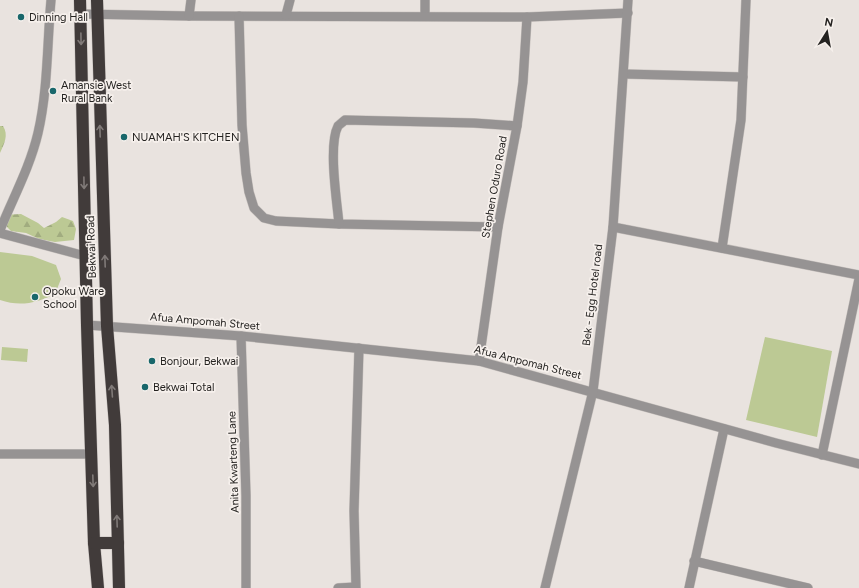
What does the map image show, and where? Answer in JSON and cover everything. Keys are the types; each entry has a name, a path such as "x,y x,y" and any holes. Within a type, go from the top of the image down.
{"highway":[{"name":"Bekwai Road","path":"80,0 87,325 94,543 98,588"},
{"name":"Bekwai Road","path":"97,0 107,326 115,425 119,588"},
{"path":"94,543 118,543"}],"street":[{"path":"0,230 29,161 38,135 43,108 51,0"},
{"path":"189,16 191,0"},
{"path":"286,15 290,0"},
{"path":"425,0 425,15"},
{"name":"Bek - Egg Hotel road","path":"545,588 593,391 613,227 628,0"},
{"path":"722,248 740,131 746,0"},
{"path":"80,14 189,16 425,15 527,17 628,13"},
{"path":"239,16 242,125 249,192 254,208 264,218 276,221 339,224 498,227"},
{"name":"Stephen Oduro Road","path":"479,361 498,227 517,126 523,82 527,17"},
{"path":"624,74 743,77"},
{"path":"339,224 334,173 335,141 339,126 345,120 474,123 517,126"},
{"path":"613,227 859,275"},
{"path":"0,233 86,256"},
{"path":"822,455 859,279"},
{"name":"Afua Ampomah Street","path":"87,325 241,336 479,361 593,391 724,429 859,464"},
{"name":"Anita Kwarteng Lane","path":"241,336 246,496 246,588"},
{"path":"338,588 356,587 354,511 359,348"},
{"path":"689,588 724,429"},
{"path":"0,454 92,454"},
{"path":"694,561 808,588"}],"green space":[{"path":"0,126 3,126 5,129 6,136 0,153"},
{"path":"21,214 44,228 62,217 73,221 76,229 74,240 55,242 39,239 26,233 11,231 7,227 3,215"},
{"path":"0,252 32,256 56,265 61,279 55,294 42,300 21,304 0,300"},
{"path":"765,337 832,351 817,437 746,420"},
{"path":"2,347 28,349 27,362 1,360"}],"place":[{"name":"Dinning Hall","path":"21,17"},
{"name":"Amansie West Rural Bank","path":"53,91"},
{"name":"NUAMAH'S KITCHEN","path":"124,137"},
{"name":"Opoku Ware School","path":"35,297"},
{"name":"Bonjour, Bekwai","path":"152,361"},
{"name":"Bekwai Total","path":"145,387"}]}
